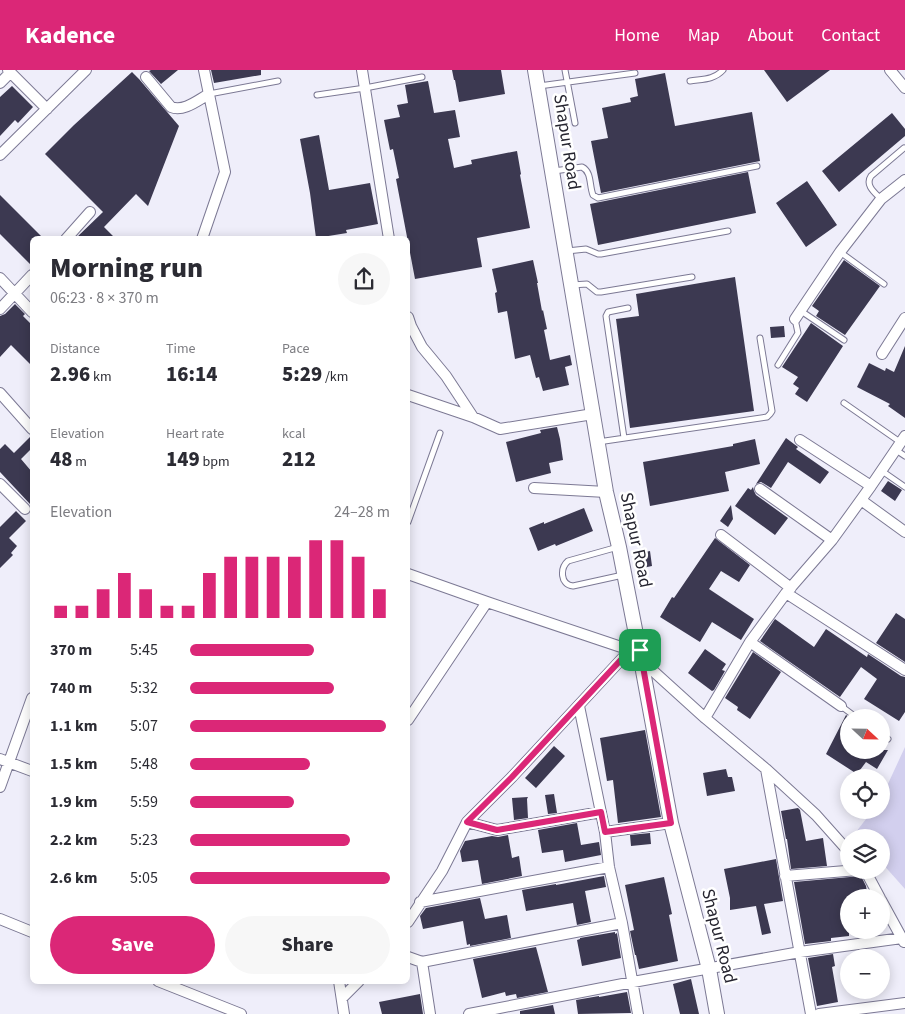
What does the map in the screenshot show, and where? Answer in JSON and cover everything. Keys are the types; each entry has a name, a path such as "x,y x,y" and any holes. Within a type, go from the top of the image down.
{"street":[{"path":"0,155 86,70"},
{"path":"203,236 225,172 204,70"},
{"path":"362,70 388,236"},
{"name":"Shapur Road","path":"536,70 606,492 619,547 637,654 671,823 709,969 717,1014"},
{"path":"890,70 905,88"},
{"path":"0,83 9,71 47,109"},
{"path":"146,77 171,107 181,109 209,94"},
{"path":"798,315 840,252 881,198 905,180"},
{"path":"69,236 90,212"},
{"path":"0,309 30,277"},
{"path":"0,278 30,310"},
{"path":"882,354 905,318"},
{"path":"410,326 422,347 446,376 473,417"},
{"path":"0,393 30,427"},
{"path":"410,396 473,417 500,429 593,414"},
{"path":"800,440 871,486"},
{"path":"704,718 750,642 788,591 832,540 900,443"},
{"path":"0,484 25,509"},
{"path":"534,488 606,492"},
{"path":"760,488 832,540"},
{"path":"861,500 905,532"},
{"path":"721,535 788,591 905,670"},
{"path":"410,575 637,654 704,718 816,815 840,842"},
{"path":"410,717 487,602"},
{"path":"750,642 841,706"},
{"path":"410,919 442,871 467,822 579,706 637,654"},
{"path":"0,786 4,761 30,702"},
{"path":"579,706 605,832 609,867 622,923 638,1014"},
{"path":"4,761 30,770"},
{"path":"766,770 812,1014"},
{"path":"467,822 497,830 601,812"},
{"path":"605,832 671,823"},
{"path":"420,902 609,867"},
{"path":"785,876 840,871"},
{"path":"470,1014 800,952 903,941 890,917"},
{"path":"0,919 30,931"},
{"path":"410,958 422,962 622,923"},
{"path":"422,962 430,1014"},
{"path":"166,984 241,1014"},
{"path":"340,984 344,1014"},
{"path":"342,998 356,984"},
{"path":"818,1014 905,1003"}],"lane":[{"path":"565,70 575,123"},
{"path":"690,81 710,79 723,70"},
{"path":"539,86 636,72"},
{"path":"317,94 365,88 422,77"},
{"path":"209,94 278,81"},
{"path":"881,198 874,192 868,183 869,180 871,176 904,148"},
{"path":"553,171 582,167 586,169 593,195 598,198 757,166"},
{"path":"566,251 586,249 601,254 728,231"},
{"path":"840,252 884,284"},
{"path":"572,286 587,284 597,292 601,292 692,277"},
{"path":"624,438 606,316 608,312 628,308"},
{"path":"778,365 798,333 798,315 844,340"},
{"path":"598,442 767,417 772,412 760,338"},
{"path":"844,403 900,443 905,456"},
{"path":"410,516 440,433"},
{"path":"882,471 905,487"},
{"path":"619,547 568,562 564,565 562,571 565,583 568,586 624,575"},
{"path":"841,706 845,709"}],"shaded area":[{"path":"905,747 905,889 890,872 890,829 858,829 866,819 890,819 890,780"}],"building":[{"path":"178,70 161,84 149,71"},
{"path":"211,70 261,70 261,75 214,83"},
{"path":"452,70 501,70 505,94 459,102"},
{"path":"764,70 830,70 787,102"},
{"path":"132,72 179,126 148,206 136,194 104,227 113,236 78,236 103,212 45,154"},
{"path":"665,73 675,126 752,112 760,161 601,193 591,141 608,138 602,108 631,102 630,98 638,96 635,79"},
{"path":"428,81 434,113 455,110 460,137 448,139 454,168 472,164 471,160 517,151 530,228 477,238 482,267 415,279 410,253 410,236 407,236 396,179 399,178 393,149 390,150 384,120 400,117 397,105 408,103 405,85"},
{"path":"12,86 33,107 18,123 15,120 0,136 0,97"},
{"path":"892,113 905,129 905,136 839,192 822,171"},
{"path":"319,135 329,190 370,183 378,224 346,230 347,233 316,236 300,139"},
{"path":"748,172 756,213 598,245 590,204"},
{"path":"807,181 837,225 806,247 776,203"},
{"path":"0,195 41,236 30,236 30,264 0,234"},
{"path":"533,260 547,329 544,330 550,360 570,355 572,365 565,367 569,385 543,391 539,377 536,378 530,355 515,359 507,311 498,313 495,293 497,292 492,269"},
{"path":"844,260 880,286 845,335 816,316 819,311 812,306"},
{"path":"735,277 754,411 630,428 616,319 639,316 636,294"},
{"path":"15,304 25,314 23,316 30,323 30,364 11,345 0,357 0,316 5,314"},
{"path":"811,323 843,346 807,402 795,394 799,388 793,384 798,377 782,367"},
{"path":"784,326 785,337 771,338 770,327"},
{"path":"905,346 905,418 888,406 890,404 857,387 869,363 885,371 886,368 894,372"},
{"path":"557,427 563,460 549,463 551,473 516,482 506,442 541,433 540,430"},
{"path":"30,437 30,450 21,459 30,470 30,504 0,472 0,449 5,444 14,453"},
{"path":"786,438 798,447 796,449 829,472 820,484 788,462 771,488 761,482 756,484"},
{"path":"755,439 760,464 725,472 729,491 650,506 643,462 733,446 733,444"},
{"path":"888,481 902,490 895,501 881,491"},
{"path":"753,487 756,495 788,518 775,535 735,506 748,488 751,490"},
{"path":"731,505 733,519 728,527 720,521"},
{"path":"584,508 593,531 538,551 529,528"},
{"path":"16,511 26,521 9,538 17,546 11,553 13,555 0,568 0,527"},
{"path":"715,538 750,565 739,582 721,571 709,589 754,619 741,640 712,622 700,642 660,617 672,597 674,598"},
{"path":"650,551 652,566 638,569 636,554"},
{"path":"896,613 905,619 905,662 876,643"},
{"path":"775,619 814,647 826,629 867,657 868,654 905,677 905,712 899,721 890,715 890,709 880,709 864,699 877,679 861,667 840,697 760,641"},
{"path":"705,649 726,664 722,670 725,671 712,691 688,673"},
{"path":"753,652 781,672 750,719 725,698"},
{"path":"840,727 840,759 883,759 877,769 866,762 861,769 849,769 826,754"},
{"path":"645,730 661,817 618,823 613,780 607,781 600,738"},
{"path":"554,746 565,756 536,788 525,778"},
{"path":"726,769 728,777 732,777 735,791 707,796 703,773"},
{"path":"554,794 557,813 548,814 545,795"},
{"path":"528,797 528,818 514,820 512,798"},
{"path":"798,808 806,841 823,838 827,866 791,869 781,811"},
{"path":"577,823 581,845 599,842 601,855 565,862 563,850 542,853 538,830"},
{"path":"650,833 651,844 631,846 630,835"},
{"path":"508,835 512,858 519,856 522,876 482,884 478,860 462,862 460,851 465,841"},
{"path":"776,859 783,901 764,904 771,933 762,935 756,906 730,910 730,898 724,869"},
{"path":"604,876 606,887 585,891 591,922 577,925 573,903 526,911 522,890"},
{"path":"664,877 672,914 669,915 678,961 639,969 630,931 634,930 625,885"},
{"path":"840,878 862,879 866,889 840,889 840,937 831,938 831,941 805,944 794,882"},
{"path":"480,898 485,919 507,915 511,938 470,946 470,944 467,945 463,921 423,929 420,916 426,908"},
{"path":"615,932 615,934 617,933 621,958 582,966 577,940"},
{"path":"536,947 548,992 517,998 516,994 506,996 505,992 482,998 473,959"},
{"path":"833,954 835,966 832,967 838,1002 817,1006 808,958"},
{"path":"691,979 699,1014 680,1014 673,984"},
{"path":"627,992 631,1013 578,1014 576,1000"},
{"path":"420,994 423,1014 382,1014 379,1002"},
{"path":"553,1005 555,1014 520,1014 520,1011"}],"route":[{"path":"630,650 640,650 671,823 605,832 601,812 497,830 467,822 512,777 630,650"}]}
